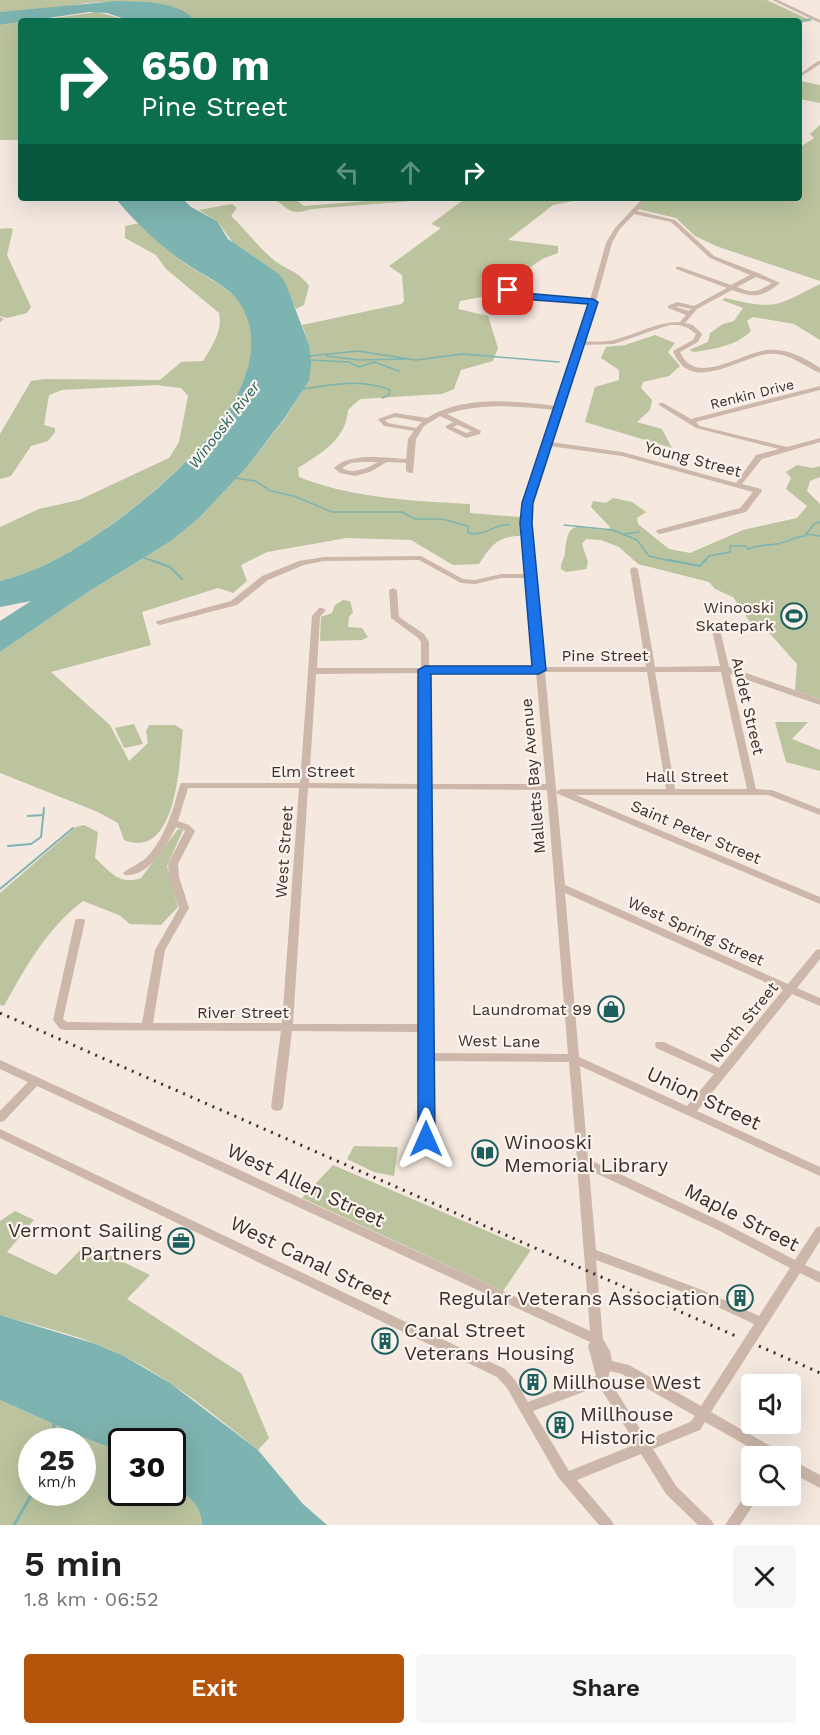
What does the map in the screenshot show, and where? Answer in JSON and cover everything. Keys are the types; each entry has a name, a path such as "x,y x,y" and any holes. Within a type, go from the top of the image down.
{"street":[{"path":"774,0 820,22"},
{"path":"802,75 820,62"},
{"name":"Malletts Bay Avenue","path":"643,201 610,241 581,343 527,503 539,670 554,790 572,1058 597,1340 603,1371 643,1447 671,1490 707,1525"},
{"path":"633,212 676,222 708,255 777,283 756,294 678,268"},
{"path":"681,324 693,311 756,274"},
{"path":"519,296 593,302"},
{"path":"581,343 615,342 659,325 681,324 691,327 699,334 696,341 676,351 679,358 693,368 720,369 757,354 774,352 794,356 820,371"},
{"name":"Renkin Drive","path":"689,422 820,388"},
{"path":"410,471 411,442 418,430 442,414 471,406 495,404 559,408"},
{"path":"661,404 701,428 786,449"},
{"path":"442,414 458,422"},
{"path":"418,430 388,426 381,419 395,415 429,421"},
{"path":"738,485 757,458 820,440"},
{"name":"Young Street","path":"547,444 622,454 758,491 745,508 660,532"},
{"path":"384,461 355,473 344,473 338,468 342,463 353,460 410,461"},
{"path":"160,623 234,603 265,579 294,566 317,560 421,558 432,562 452,578 465,582 501,576 531,576"},
{"path":"634,569 671,791"},
{"path":"393,590 395,618 418,633 425,642 426,1139"},
{"name":"West Street","path":"277,1107 287,1028 316,616 322,610"},
{"name":"Audet Street","path":"715,626 752,791"},
{"name":"Pine Street","path":"312,670 725,669 820,702"},
{"name":"Elm Street","path":"128,873 144,864 174,823 184,785 554,790"},
{"name":"Hall Street","path":"554,790 752,791 772,793 820,812"},
{"name":"Saint Peter Street","path":"554,790 820,901"},
{"path":"147,1027 160,950 184,908 174,877 173,864 190,831 174,823"},
{"name":"West Spring Street","path":"561,888 820,1002"},
{"name":"River Street","path":"80,921 58,1020 60,1025 426,1028"},
{"name":"North Street","path":"690,1111 820,952"},
{"path":"660,1045 721,1073"},
{"name":"West Lane","path":"426,1057 572,1058"},
{"name":"Union Street","path":"572,1058 820,1172"},
{"name":"West Allen Street","path":"0,1064 597,1340"},
{"path":"0,1118 36,1080"},
{"name":"West Canal Street","path":"0,1133 495,1370 508,1380 567,1478 607,1525"},
{"name":"Maple Street","path":"581,1161 820,1278"},
{"path":"567,1478 695,1425 820,1231"},
{"path":"590,1253 698,1293 761,1322"},
{"path":"526,1408 603,1371 625,1369 759,1446"},
{"path":"801,1471 820,1482"},
{"path":"732,1525 745,1506"}],"green space":[{"path":"0,0 767,0 812,21 802,23 802,18 191,18 174,9 160,6 113,2 88,3 46,10 0,12"},
{"path":"97,12 120,18 54,18"},
{"path":"18,22 18,142 0,140 0,25"},
{"path":"802,81 820,85 820,103 802,99"},
{"path":"820,125 820,281 716,246 695,236 676,218 638,209 645,201 802,201 802,146 814,138 810,134"},
{"path":"276,201 298,201 304,206 366,201 412,201 298,212 290,210"},
{"path":"462,201 573,201 553,205 508,240 558,246 558,253 542,259 525,271 499,269 491,277 492,295 460,301 458,309 488,316 498,348 493,361 461,370 454,389 442,394 360,399 348,410 343,430 331,445 298,468 299,477 361,494 405,500 470,504 470,513 521,517 520,536 512,536 496,543 479,564 453,565 411,540 347,538 267,552 241,565 247,581 233,593 218,588 142,612 151,645 51,672 110,725 129,761 148,743 146,731 149,725 175,725 183,730 177,784 172,804 165,823 155,836 142,843 124,840 118,823 98,812 0,773 0,652 88,592 171,541 199,518 246,468 284,420 309,381 309,345 302,325 401,304 404,301 402,275 389,266 441,228 431,224"},
{"path":"232,204 237,208 231,216 269,256 297,274 309,286 304,305 296,309 279,274 234,244 217,221 199,210"},
{"path":"140,223 178,258 223,287 242,306 252,342 244,380 222,418 191,456 153,492 77,547 36,569 0,581 0,527 39,509 79,500 169,458 179,442 188,396 181,388 156,385 62,390 49,395 44,425 55,428 55,432 48,441 31,446 11,476 0,479 0,434 31,381 45,379 160,380 181,362 203,361 213,344 218,332 219,313 166,269 156,255 125,238 125,226"},
{"path":"0,229 13,229 7,255 31,307 27,313 7,318 0,316"},
{"path":"820,284 820,340 794,324 753,317 747,321 751,331 739,340 709,350 694,352 689,350 708,342 710,333 723,324 734,321 743,308 722,300 725,298 755,304 774,304 793,298"},
{"path":"655,335 675,343 668,352 680,366 669,376 643,382 641,388 652,400 650,410 637,422 662,429 672,448 585,422 595,387 619,380 619,370 601,358 606,347 625,345"},
{"path":"797,465 813,468 820,466 820,477 810,481 807,491 820,504 820,699 795,690 797,664 761,624 750,622 733,597 715,589 709,582 638,564 619,547 601,540 586,539 582,544 588,562 586,569 566,572 561,569 569,533 573,529 578,527 608,530 610,527 591,507 593,501 606,503 613,498 632,502 646,512 637,518 638,524 669,549 690,553 743,530 797,518 807,506 786,489 791,478 786,472"},
{"path":"343,600 350,601 353,612 349,617 348,627 362,628 368,637 362,640 320,641 321,617 332,613 335,605"},
{"path":"775,722 808,722 792,739 820,750 820,771 786,762"},
{"path":"134,724 143,744 124,748 115,728"},
{"path":"84,825 98,832 95,858 115,876 126,880 141,878 178,829 183,830 167,866 178,907 161,925 130,924 119,915 83,901 58,923 29,963 4,1006 0,1005 0,893 76,827"},
{"path":"354,1146 398,1147 394,1176 374,1172 347,1159"},
{"path":"333,1165 531,1250 503,1291 302,1198"},
{"path":"15,1211 34,1220 7,1252 56,1275 86,1244 150,1275 127,1299 242,1374 269,1438 258,1450 178,1388 126,1357 80,1338 0,1315 0,1221"},
{"path":"0,1400 63,1428 18,1428 18,1506 96,1506 96,1442 108,1447 108,1506 186,1506 186,1495 197,1506 202,1525 0,1525"}],"water":[{"path":"117,1 148,2 169,6 179,9 192,18 122,18 107,13 89,12 48,18 18,18 18,22 0,25 0,12"},
{"name":"Winooski River","path":"118,201 185,201 191,207 217,221 228,239 279,274 285,282 309,345 311,363 309,381 284,419 246,468 199,518 171,541 88,592 0,652 0,621 31,601 0,607 0,581 41,567 78,547 153,492 190,457 222,420 243,381 251,343 242,307 224,287 166,249"},
{"path":"0,1315 96,1344 124,1356 170,1383 258,1450 303,1504 327,1525 202,1525 197,1506 186,1495 186,1428 108,1428 108,1447 96,1442 96,1428 63,1428 0,1400"}],"waterway":[{"path":"802,20 811,19"},
{"path":"309,356 358,351 416,360 462,354 559,362"},
{"path":"326,356 359,360 406,359"},
{"path":"311,360 349,362 359,367 374,362 399,371"},
{"path":"302,389 357,383 368,384 390,390 389,395 382,398"},
{"path":"235,478 255,481 271,491 294,496 332,512 402,512 415,519 442,519 468,526 468,533 474,534 510,525"},
{"path":"806,534 814,524 820,522"},
{"path":"564,525 613,530 637,540 649,556 675,562"},
{"path":"624,534 639,532"},
{"path":"704,562 709,556 730,552 730,546 746,546 748,549 780,543 806,534"},
{"path":"806,534 820,536"},
{"path":"144,558 156,562"},
{"path":"151,560 170,567 182,579"},
{"path":"669,560 700,566 705,560"},
{"path":"8,846 31,844 41,837 44,808"},
{"path":"28,816 43,815"},
{"path":"0,889 73,828"},
{"path":"54,1423 54,1428"},
{"path":"14,1525 25,1506"}],"railway":[{"path":"0,1013 738,1337"},
{"path":"759,1346 820,1373"}],"place":[{"name":"Winooski Skatepark","path":"794,616"},
{"name":"Laundromat 99","path":"611,1009"},
{"name":"Winooski Memorial Library","path":"485,1153"},
{"name":"Vermont Sailing Partners","path":"181,1241"},
{"name":"Regular Veterans Association","path":"740,1298"},
{"name":"Canal Street Veterans Housing","path":"385,1341"},
{"name":"Millhouse West","path":"533,1382"},
{"name":"Millhouse Historic","path":"560,1425"}],"route":[{"path":"426,1139 425,670 539,670 526,523 527,503 593,302 519,296 517,291 508,290"}]}
